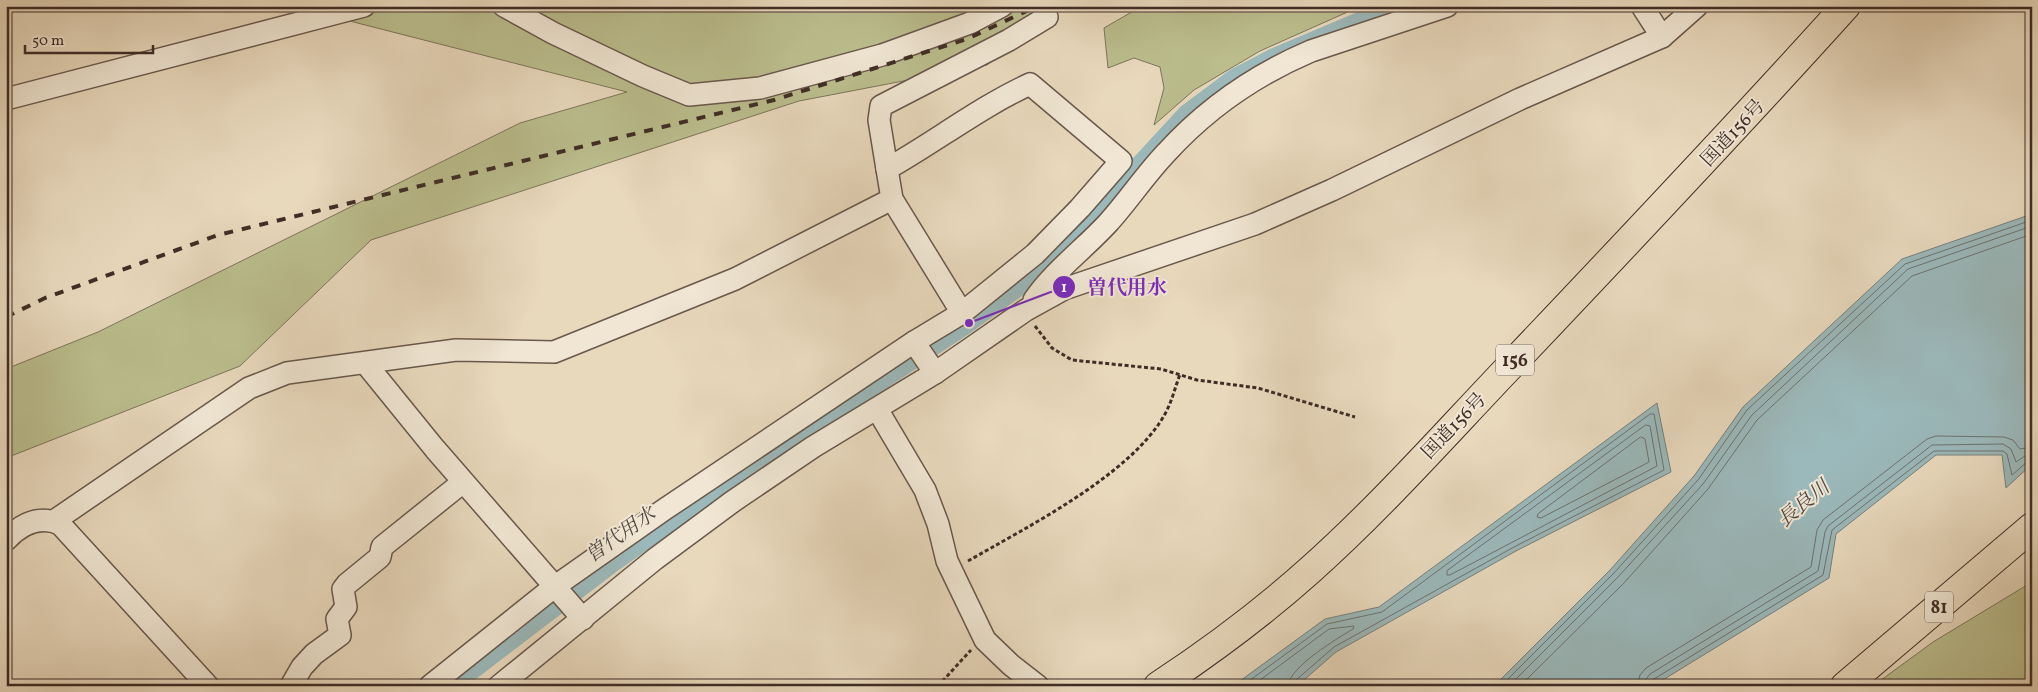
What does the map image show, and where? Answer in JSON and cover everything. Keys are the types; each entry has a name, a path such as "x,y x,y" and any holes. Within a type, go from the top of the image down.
{"main road":[{"name":"国道156号","path":"1158,686 1248,621 1310,570 1341,540 1399,482 1724,142 1846,6"},
{"name":"81","path":"1845,686 2032,527"}],"street":[{"path":"6,99 364,6"},
{"path":"504,6 562,37 689,95 760,88 882,55 970,23 1002,6"},
{"path":"962,313 892,199 879,120 881,106 1009,40 1047,17 1043,6"},
{"path":"1026,310 1040,291 1109,222 1167,152 1202,118 1244,87 1291,60 1312,51 1447,6"},
{"path":"1642,6 1662,38"},
{"path":"430,686 567,601 752,468 924,357 1026,310 1064,289 1106,273 1255,224 1332,190 1520,99 1662,38 1697,6"},
{"path":"499,686 567,601 655,559 752,468 812,447 877,409 962,313 1035,254 1080,208 1121,161 1030,84 999,98 957,127 886,169"},
{"path":"54,521 249,388 287,373 366,364 456,350 554,352 735,279 892,199"},
{"path":"366,364 463,482 567,601"},
{"path":"877,409 925,490 952,570 983,637 1011,665 1038,686"},
{"path":"291,686 302,667 314,654 340,635 337,619 346,607 343,589 347,584 380,557 382,547 463,482"},
{"path":"6,540 24,525 33,521 54,521 68,530 208,686"}],"path":[{"path":"1026,310 1038,333 1048,343 1072,360 1161,369 1223,384 1258,388 1355,417"},
{"path":"952,570 1068,503 1130,454 1148,438 1164,415 1180,374"},
{"path":"938,686 983,637"}],"green space":[{"path":"291,6 1057,6 987,65 799,101 371,240 240,366 6,458 6,369 98,332 520,123 627,92"},
{"path":"1142,6 1361,6 1260,51 1194,90 1154,125 1164,88 1160,67 1134,58 1108,68 1104,28"},
{"path":"2032,582 2032,686 1873,686 1933,642"}],"water":[{"name":"長良川","path":"2032,214 2032,464 2006,488 2002,455 1936,455 1836,534 1829,578 1653,686 1494,686 1610,570 1694,476 1743,407 1902,259"},
{"path":"1657,403 1671,472 1516,551 1336,652 1297,686 1233,686 1325,619 1379,607"}],"waterway":[{"name":"曽代用水","path":"452,686 613,563 738,476 969,323 1023,284 1101,206 1186,114 1234,78 1274,57 1395,6"}],"railway":[{"path":"6,317 45,298 218,235 774,100 967,39 1037,6"}],"place":[{"name":"曽代用水","path":"969,323"}]}
